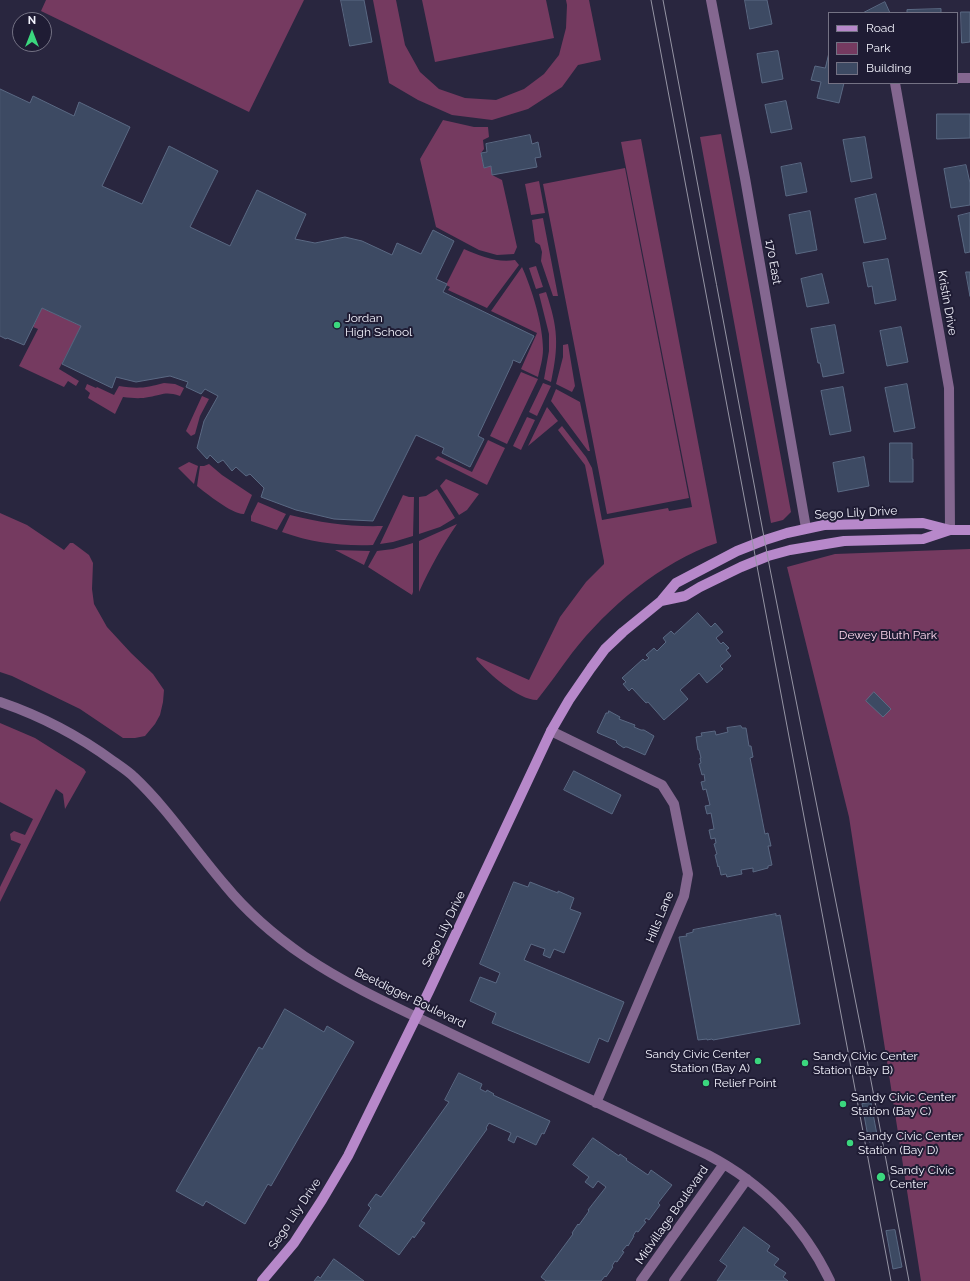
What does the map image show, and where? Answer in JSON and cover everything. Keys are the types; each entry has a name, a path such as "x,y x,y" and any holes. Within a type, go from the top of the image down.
{"main road":[{"name":"Sego Lily Drive","path":"262,1281 294,1243 322,1200 351,1150 417,1017 551,731 573,694 605,649 661,601 676,583 737,551 765,540 806,528 824,525 923,523 950,530 970,530"},
{"name":"Sego Lily Drive","path":"661,601 685,596 741,567 768,556 790,550 844,541 923,539 950,530"}],"street":[{"name":"170 East","path":"711,0 745,178 806,528"},
{"path":"958,78 970,78"},
{"name":"Kristin Drive","path":"895,84 949,388 950,530"},
{"name":"Beetdigger Boulevard","path":"0,702 18,708 70,732 133,775 174,820 227,887 269,929 304,956 381,1000 708,1155 747,1179 774,1200 790,1218 813,1250 830,1281"},
{"name":"Hills Lane","path":"551,731 662,785 674,804 688,874 684,896 596,1103"},
{"name":"Midvillage Boulevard","path":"641,1281 724,1164"},
{"path":"674,1281 747,1179"}],"green space":[{"path":"46,0 304,0 249,112 52,16 52,12 41,11"},
{"path":"373,0 396,0 405,45 420,72 439,89 465,98 496,100 524,89 544,74 559,55 566,28 566,0 589,0 601,60 578,65 562,87 528,109 492,120 452,115 418,100 389,83"},
{"path":"422,0 546,0 554,38 435,62"},
{"path":"443,120 474,127 488,127 489,137 483,140 484,149 481,153 484,168 491,166 492,175 502,180 517,247 514,254 497,255 479,250 436,227 420,159"},
{"path":"721,134 791,512 783,520 771,523 700,137"},
{"path":"641,139 717,543 696,551 676,562 637,588 602,619 586,636 537,700 529,699 521,696 504,685 476,659 477,657 529,680 560,617 586,582 604,564 585,465 558,430 562,426 586,457 592,468 602,520 668,508 669,511 692,507 621,142"},
{"path":"625,168 689,498 607,514 543,184"},
{"path":"539,181 545,213 531,215 525,184"},
{"path":"543,218 558,296 553,296 541,261 542,252 540,245 535,242 532,220"},
{"path":"464,249 495,260 515,260 519,265 487,308 448,290 450,287 446,285"},
{"path":"536,266 543,287 536,289 529,268"},
{"path":"522,267 533,296 543,339 543,353 538,377 521,369 537,333 491,311"},
{"path":"546,292 553,316 556,337 554,369 551,382 544,379 549,351 549,334 539,294"},
{"path":"42,308 81,326 59,369 79,381 76,386 68,381 64,387 19,366 38,329 33,327"},
{"path":"568,344 575,386 572,392 556,384 563,357 563,345"},
{"path":"521,372 538,379 507,444 490,436"},
{"path":"164,383 175,384 184,388 180,396 167,394 142,398 123,397 115,414 88,398 90,393 85,389 87,384 114,395 119,386 142,388"},
{"path":"543,383 551,386 537,416 529,412"},
{"path":"556,389 580,402 590,451 588,451 551,401"},
{"path":"202,396 209,399 200,416 195,434 191,436 186,431"},
{"path":"547,407 558,421 528,446"},
{"path":"527,417 535,420 521,450 513,446"},
{"path":"488,440 505,448 487,485 435,459 438,456 472,472"},
{"path":"189,462 198,466 194,484 178,468"},
{"path":"209,464 222,475 252,495 244,514 233,511 197,486 200,466"},
{"path":"446,479 479,494 467,510 459,515 440,486"},
{"path":"437,489 455,518 440,527 419,534 419,497 426,496"},
{"path":"403,495 414,497 413,536 380,544"},
{"path":"258,502 286,514 277,530 251,521 251,516"},
{"path":"0,513 27,525 64,550 70,543 73,543 89,555 93,563 92,589 94,604 107,627 153,674 164,690 160,715 145,736 123,738 80,709 12,676 0,672"},
{"path":"290,515 336,524 383,526 373,545 327,543 305,539 282,532"},
{"path":"457,524 436,557 419,592 419,541"},
{"path":"413,543 412,595 368,567 377,551 393,549"},
{"name":"Dewey Bluth Park","path":"970,549 970,1281 921,1281 849,817 787,567 835,554"},
{"path":"335,550 370,551 364,565"},
{"path":"0,723 35,738 84,769 86,772 65,809 63,794 56,789 0,902 0,887 21,844 11,840 10,834 14,831 25,835 33,819 0,802"}],"building":[{"path":"341,0 364,0 372,42 350,46"},
{"path":"745,0 767,0 772,24 750,29"},
{"path":"885,2 890,12 865,12"},
{"path":"941,9 941,12 907,12 907,10"},
{"path":"961,12 970,12 970,42 962,43"},
{"path":"778,51 783,79 762,83 757,54"},
{"path":"828,57 828,84 844,84 839,103 817,98 821,82 811,80 815,66 825,68"},
{"path":"0,89 30,103 33,96 74,116 79,102 130,127 102,186 142,204 169,146 218,171 190,227 230,246 257,190 306,214 295,239 315,243 345,237 362,241 392,255 397,243 421,254 433,230 454,241 436,279 447,284 443,292 534,336 520,363 513,360 478,436 484,439 470,467 442,453 444,448 416,435 373,521 334,519 296,510 261,497 264,488 250,474 246,476 236,467 232,471 223,460 218,463 210,455 207,459 197,448 204,421 218,396 205,389 201,394 186,387 188,382 170,376 136,382 116,377 112,388 62,364 81,326 42,308 24,345 0,336"},
{"path":"786,101 792,129 771,133 765,105"},
{"path":"937,114 970,114 970,138 937,139"},
{"path":"530,135 532,144 538,142 541,157 535,158 537,167 492,175 491,166 484,168 481,153 487,152 486,144"},
{"path":"865,137 872,178 851,182 843,140"},
{"path":"801,163 807,192 786,196 781,167"},
{"path":"966,165 970,183 970,205 951,208 944,169"},
{"path":"876,194 886,239 864,243 855,199"},
{"path":"810,211 817,250 796,254 789,215"},
{"path":"970,213 970,252 965,253 958,216"},
{"path":"888,259 896,300 875,304 872,286 868,287 863,263"},
{"path":"966,272 970,272 970,296"},
{"path":"822,274 829,303 807,307 801,279"},
{"path":"835,325 844,373 823,377 820,363 818,363 811,329"},
{"path":"901,327 908,362 887,366 880,331"},
{"path":"907,384 915,428 894,432 885,388"},
{"path":"843,387 851,431 830,435 821,391"},
{"path":"890,443 912,443 913,482 890,482"},
{"path":"864,457 869,486 838,492 833,463"},
{"path":"698,613 711,627 715,623 723,632 716,638 721,644 723,642 729,648 726,650 731,656 720,666 723,669 707,683 699,673 680,690 688,699 664,720 648,702 646,703 632,688 629,691 623,684 626,682 622,678 643,659 645,661 649,658 646,655 654,648 657,651 666,642 663,638 671,631 674,634"},
{"path":"874,692 891,709 883,717 866,701"},
{"path":"609,711 620,717 619,719 635,725 634,727 644,730 654,736 645,755 627,747 624,748 616,742 617,741 597,732 606,713"},
{"path":"741,726 742,728 746,728 749,746 751,746 753,757 750,758 765,834 768,833 771,846 768,846 772,865 768,866 768,868 753,872 753,868 741,870 742,874 727,877 726,874 721,875 715,855 717,854 714,844 716,843 715,838 711,839 709,830 714,829 711,813 707,814 705,806 710,805 706,789 703,790 701,782 705,781 704,774 702,775 699,764 701,763 701,758 696,737 702,736 701,733 715,731 716,735 728,732 727,728"},
{"path":"574,771 621,795 612,814 564,790"},
{"path":"514,882 528,887 530,882 574,898 570,909 581,913 564,953 554,949 550,958 543,955 545,949 531,944 524,960 624,1002 608,1042 599,1038 589,1063 492,1023 496,1013 470,1001 480,977 496,983 500,973 480,964"},
{"path":"776,914 776,916 780,915 800,1024 713,1040 698,1040 679,937 687,936 686,934 693,932 693,930"},
{"path":"285,1009 324,1032 327,1026 354,1042 271,1186 268,1184 245,1224 206,1201 203,1206 176,1191 259,1047 262,1049"},
{"path":"459,1073 482,1084 480,1089 486,1092 487,1090 494,1094 493,1095 550,1121 544,1134 542,1133 536,1145 517,1136 514,1143 508,1140 511,1133 489,1123 486,1128 487,1129 421,1221 425,1223 399,1255 359,1226 371,1208 368,1205 376,1194 381,1197 449,1102 445,1100"},
{"path":"871,1103 878,1140 869,1142 862,1104"},
{"path":"593,1138 619,1156 620,1154 648,1175 651,1170 672,1185 658,1203 660,1205 649,1220 646,1218 644,1221 646,1222 638,1232 636,1231 628,1246 627,1245 622,1251 624,1252 617,1262 615,1261 606,1277 605,1276 601,1281 546,1281 541,1277 606,1187 598,1181 593,1188 585,1182 589,1177 573,1165"},
{"path":"744,1227 770,1246 767,1251 779,1259 774,1265 786,1273 783,1277 788,1281 717,1281 727,1266 720,1261"},
{"path":"895,1230 902,1267 893,1269 886,1231"},
{"path":"334,1259 364,1281 314,1281 318,1276 320,1278"}],"tram line":[{"path":"651,0 891,1281"},
{"path":"663,0 770,569 864,1044 909,1281"}],"place":[{"name":"Jordan High School","path":"337,325"},
{"name":"Sandy Civic Center Station (Bay A)","path":"758,1061"},
{"name":"Sandy Civic Center Station (Bay B)","path":"805,1063"},
{"name":"Relief Point","path":"706,1083"},
{"name":"Sandy Civic Center Station (Bay C)","path":"843,1104"},
{"name":"Sandy Civic Center Station (Bay D)","path":"850,1143"},
{"name":"Sandy Civic Center","path":"881,1177"}]}
